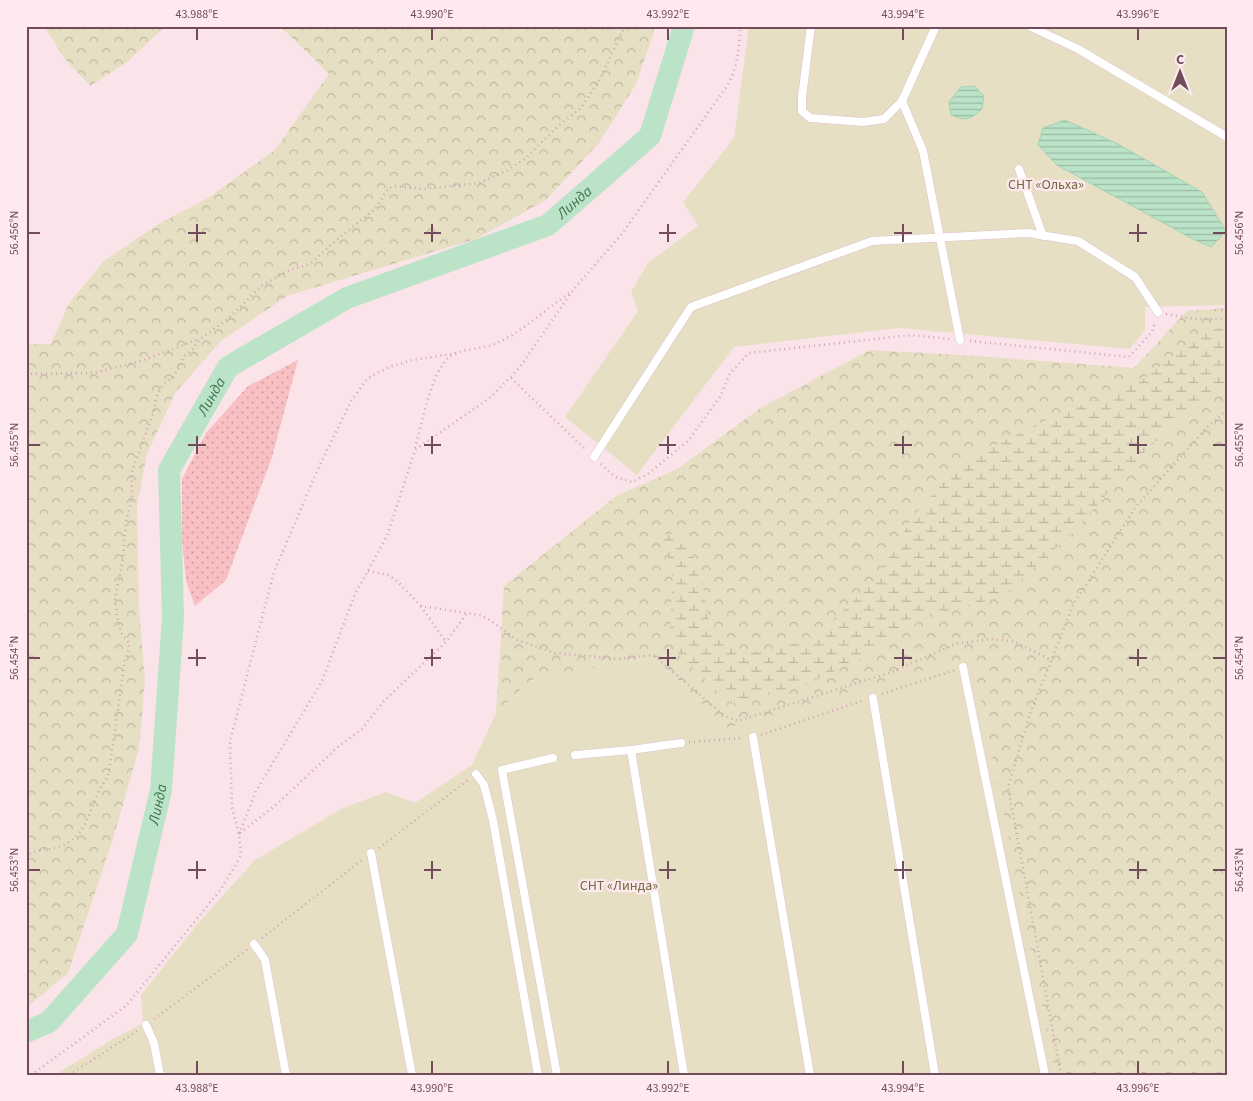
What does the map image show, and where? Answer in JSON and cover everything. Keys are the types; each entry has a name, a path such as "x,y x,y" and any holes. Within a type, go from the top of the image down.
{"lane":[{"path":"811,26 802,111 810,118 862,122 884,119 902,101 936,26"},
{"path":"1029,26 1078,49 1227,137"},
{"path":"902,101 923,151 960,340"},
{"path":"1019,169 1043,236"},
{"path":"594,457 691,307 872,241 1028,233 1078,241 1135,277 1158,312"},
{"path":"963,667 1045,1075"},
{"path":"872,698 935,1075"},
{"path":"753,737 810,1075"},
{"path":"575,755 631,750 681,742"},
{"path":"631,750 684,1075"},
{"path":"553,758 502,770 557,1075"},
{"path":"476,774 484,785 493,820 538,1075"},
{"path":"371,853 412,1075"},
{"path":"254,944 265,960 286,1075"},
{"path":"146,1025 154,1043 160,1075"}],"path":[{"path":"26,374 94,373 144,360 200,339 228,319 261,286 287,271 310,264 333,242 375,209 389,188 394,186 424,189 479,184 506,171 526,158 557,127 581,108 600,79 625,26"},
{"path":"415,450 491,397 520,367 573,290 621,235 731,80 740,40 740,26"},
{"path":"31,1075 126,1006 221,889 241,856 239,834 232,807 230,741 274,572 321,463 351,401 368,378 389,367 413,360 490,346 505,340 573,290"},
{"path":"510,377 615,477 632,482 648,474 688,441 720,397 730,372 749,352 910,335 1129,357 1152,332 1158,312 1194,319 1227,319"},
{"path":"26,857 34,852 60,847 79,834 90,815 101,787 106,782 125,660 128,653 128,643 122,634 118,622 115,598 123,558 126,521 131,503 131,474 161,387 177,371 182,357 193,349 200,339"},
{"path":"239,834 256,791 322,681 356,594 387,536 415,450 431,390 441,368 449,358 458,352"},
{"path":"1061,1075 1008,786 1030,714 1074,603 1135,508 1206,428 1227,410"},
{"path":"368,571 388,575 397,581 421,606 446,642"},
{"path":"421,606 480,615 517,640 555,653 618,659 654,655 725,716 738,721 892,672 955,644 990,639 1013,641 1051,660"},
{"path":"239,834 276,805 340,745 362,729 384,701 446,642 467,613"},
{"path":"681,742 753,737 963,667"},
{"path":"69,1075 146,1025 476,774"}],"green space":[{"path":"44,26 166,26 127,62 90,86 64,58"},
{"path":"277,26 656,26 636,84 599,143 546,200 476,239 287,296 221,341 175,393 147,454 137,505 139,610 145,680 139,749 112,842 68,973 26,1008 26,344 51,344 69,303 104,261 160,223 208,198 275,150 329,74 285,31"},
{"name":"СНТ «Ольха»","path":"749,26 1227,26 1227,305 1145,307 1145,330 1130,349 899,328 734,347 637,475 565,417 638,311 631,292 648,263 698,226 683,202 734,138"},
{"path":"1227,308 1227,1075 1056,1075 972,656 728,728 653,657 534,678 496,713 504,586 616,496 677,469 762,407 870,350 1134,368 1187,311"},
{"path":"1211,328 1227,329 1227,386 1189,410 1141,456 1071,534 1003,596 921,620 872,653 806,685 731,704 679,655 670,633 673,565 655,535 683,533 701,574 709,623 744,653 771,650 813,638 877,579 914,515 963,461 1059,414 1138,383"},
{"name":"СНТ «Линда»","path":"972,655 1056,1075 55,1075 143,1023 141,995 200,921 255,860 343,808 386,792 415,803 472,765 496,713 534,678 653,657 728,728"}],"sand":[{"path":"298,360 272,457 226,580 195,606 186,581 182,540 182,479 206,433 248,386"}],"shaded area":[{"path":"974,86 984,96 982,109 968,118 951,115 949,102 961,87"},
{"path":"1065,120 1118,144 1202,192 1226,231 1211,247 1057,165 1038,145 1043,128"}],"waterway":[{"name":"Линда","path":"26,1032 49,1022 127,934 161,790 173,617 169,470 228,367 347,298 548,225 650,136 684,26"}]}
